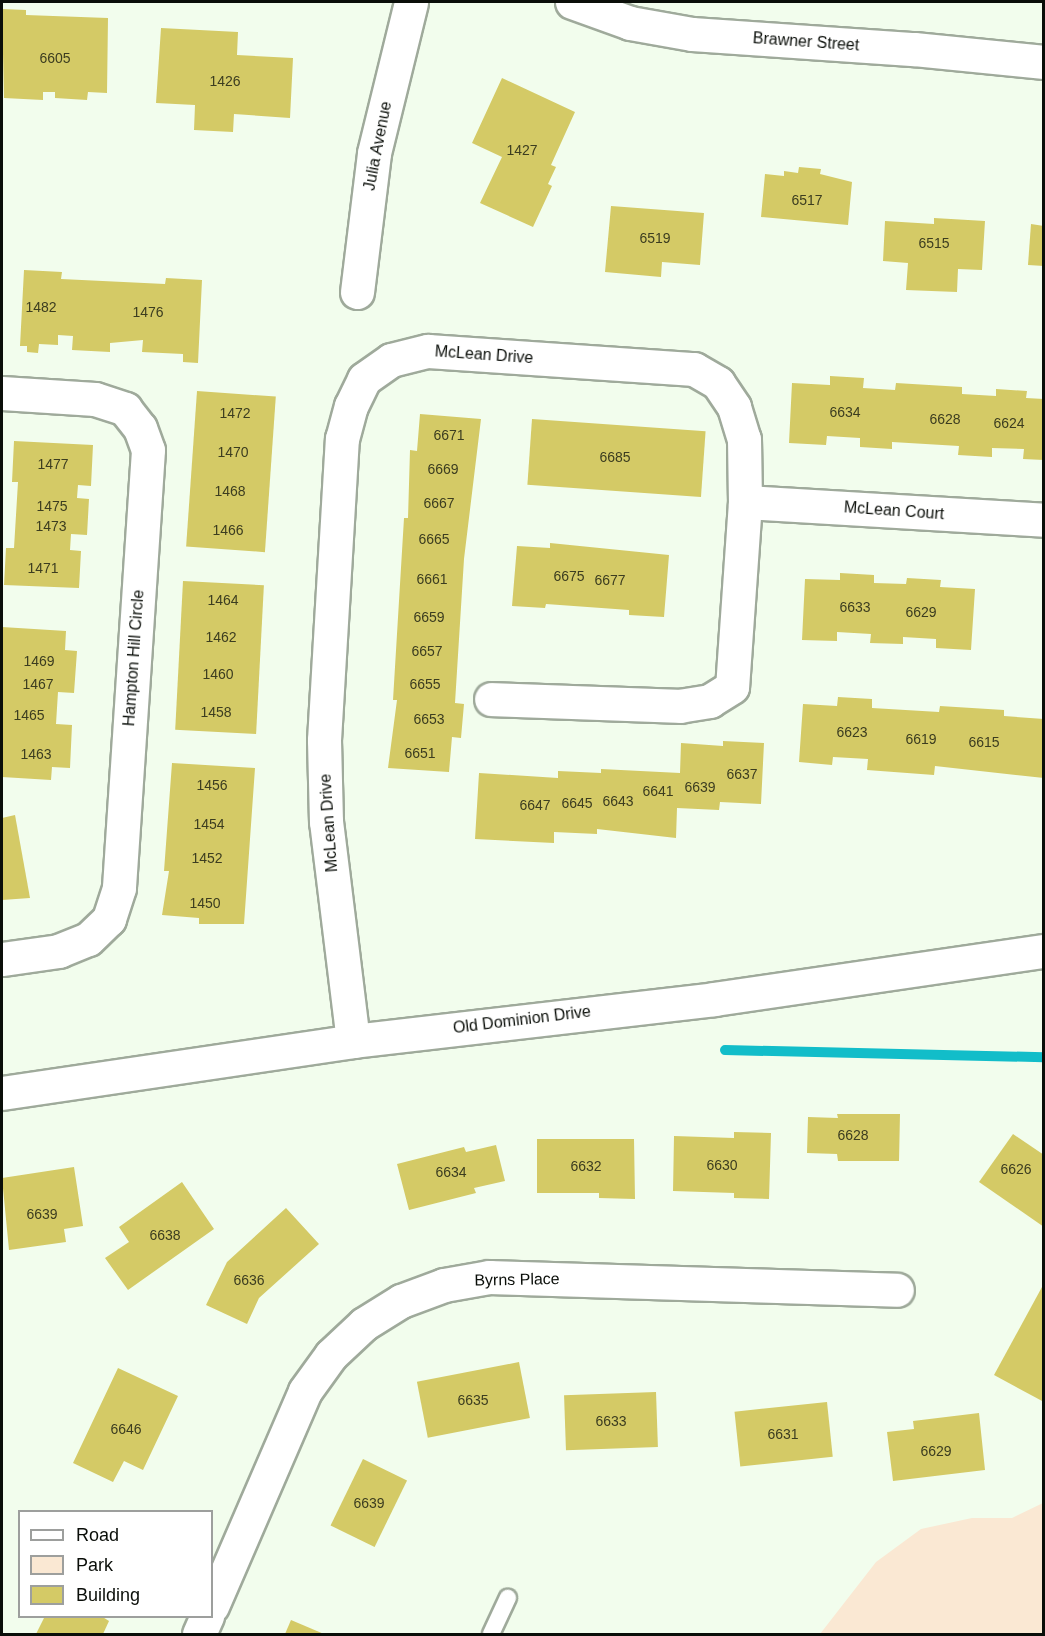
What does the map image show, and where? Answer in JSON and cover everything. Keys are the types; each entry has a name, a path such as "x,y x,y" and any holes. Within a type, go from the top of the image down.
{"street":[{"name":"Julia Avenue","path":"357,292 374,153 411,2"},
{"name":"Brawner Street","path":"572,2 630,23 692,34 914,49 1044,62"},
{"name":"McLean Drive","path":"352,1041 326,822 324,740 342,439 351,406 364,379 392,360 428,351 694,369 718,384 734,407 744,439 745,502 732,687 710,701 680,706 490,699"},
{"name":"Hampton Hill Circle","path":"2,393 95,399 125,409 140,428 148,450 119,888 109,920 88,939 59,951 2,959"},
{"name":"McLean Court","path":"745,502 1044,520"},
{"name":"Old Dominion Drive","path":"2,1093 352,1041 714,999 1044,951"},
{"name":"Byrns Place","path":"213,1604 305,1391 331,1355 356,1332 401,1301 444,1285 489,1277 897,1290"},
{"path":"199,1635 207,1618"}],"lane":[{"path":"491,1635 508,1598"}],"green space":[{"path":"1043,1503 1043,1634 820,1634 876,1562 921,1529 972,1518 1012,1518"}],"building":[{"path":"2,9 26,10 26,15 108,18 107,93 88,92 87,100 55,98 55,92 43,92 43,100 4,98"},
{"path":"161,28 238,32 237,55 293,58 290,118 234,114 233,132 194,130 195,105 156,103"},
{"path":"502,78 575,112 551,165 556,167 548,184 552,186 533,227 480,203 502,157 472,143"},
{"path":"799,167 821,169 820,174 852,182 848,225 761,217 765,174 784,176 784,171 798,173"},
{"path":"611,206 704,213 700,265 662,262 661,277 605,272"},
{"path":"934,218 985,221 982,270 958,269 957,292 906,290 908,263 883,261 885,221 934,224"},
{"path":"1031,224 1044,226 1044,266 1028,265"},
{"path":"24,270 62,272 61,279 165,284 166,278 202,280 198,363 183,362 183,354 142,352 143,340 110,343 110,352 72,350 73,336 58,335 58,345 39,344 38,353 27,352 27,346 20,346"},
{"path":"830,376 864,378 863,388 895,390 896,383 962,387 962,394 996,396 996,389 1027,391 1026,398 1044,399 1044,460 1023,459 1024,449 992,448 992,457 958,455 959,446 892,442 892,449 860,447 860,438 827,436 826,445 789,443 792,383 830,385"},
{"path":"197,391 276,397 265,552 186,547"},
{"path":"420,414 481,419 464,559 455,703 464,704 461,738 452,737 449,772 388,768 397,700 393,700 404,518 408,518 410,450 417,451"},
{"path":"532,419 706,431 701,497 527,485"},
{"path":"14,441 93,445 91,486 78,485 77,498 89,499 87,535 71,534 70,550 81,551 79,588 4,585 6,548 14,548 18,482 12,482"},
{"path":"550,543 669,555 664,617 629,615 629,610 546,604 545,608 512,606 517,546 550,548"},
{"path":"840,573 874,575 874,583 906,584 907,578 941,580 940,587 975,589 971,650 936,648 936,639 903,637 903,644 870,643 871,634 837,632 837,641 802,640 805,579 840,580"},
{"path":"183,581 264,585 256,734 175,730"},
{"path":"2,627 66,631 65,650 77,651 74,693 58,692 56,724 72,725 70,768 52,767 51,780 2,777"},
{"path":"838,697 872,699 872,708 939,712 940,706 1004,710 1004,716 1044,719 1044,778 935,766 934,775 867,770 868,759 833,757 832,765 799,762 803,704 837,706"},
{"path":"723,741 764,743 761,804 720,802 719,810 677,808 676,838 597,829 597,834 554,832 554,843 475,839 479,773 558,778 558,771 601,773 601,769 680,773 681,743 723,746"},
{"path":"172,763 255,768 244,924 199,924 199,918 162,915 169,871 164,871"},
{"path":"15,815 30,898 2,900 2,818"},
{"path":"837,1114 900,1114 899,1161 838,1161 837,1154 807,1153 808,1117 838,1118"},
{"path":"734,1132 771,1133 769,1199 734,1198 734,1193 673,1191 674,1136 734,1138"},
{"path":"1013,1134 1044,1155 1044,1227 979,1182"},
{"path":"537,1139 634,1139 635,1199 599,1198 599,1193 537,1193"},
{"path":"496,1145 505,1181 474,1188 476,1193 409,1210 397,1164 464,1147 466,1152"},
{"path":"74,1167 83,1226 64,1229 66,1242 9,1250 2,1178"},
{"path":"182,1182 214,1229 128,1290 105,1258 129,1242 119,1227"},
{"path":"286,1208 319,1244 259,1298 247,1324 206,1305 227,1262"},
{"path":"1042,1287 1044,1288 1044,1402 994,1375"},
{"path":"519,1362 530,1418 428,1438 417,1382"},
{"path":"118,1368 178,1396 143,1470 124,1461 113,1482 73,1463"},
{"path":"656,1392 658,1447 566,1450 564,1395"},
{"path":"827,1402 833,1457 740,1466 735,1412"},
{"path":"979,1413 985,1470 893,1481 887,1432 914,1429 913,1421"},
{"path":"363,1459 407,1480 375,1547 331,1526"},
{"path":"44,1618 104,1618 109,1621 103,1634 36,1634"},
{"path":"291,1620 324,1634 285,1634"}],"waterway":[{"path":"725,1050 1044,1057"}]}
